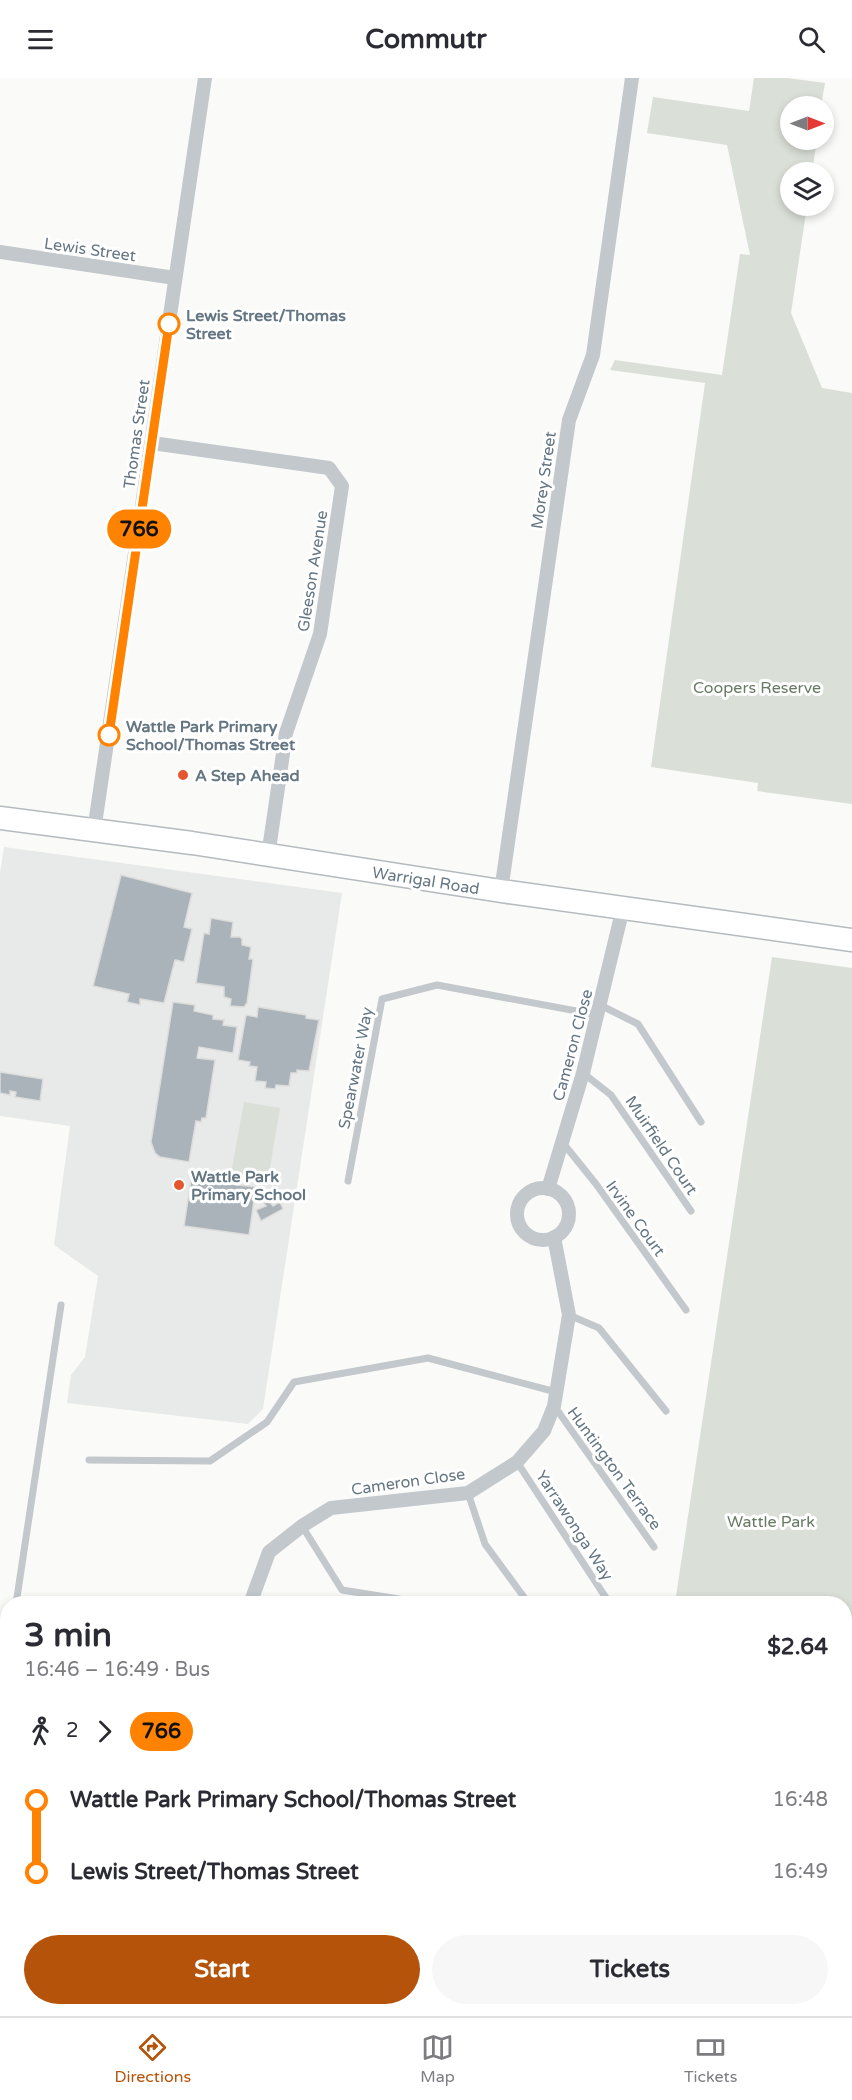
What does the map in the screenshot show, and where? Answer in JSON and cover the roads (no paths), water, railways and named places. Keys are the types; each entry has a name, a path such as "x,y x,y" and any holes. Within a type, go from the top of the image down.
{"main road":[{"name":"Warrigal Road","path":"0,818 192,843 501,891 852,940"}],"street":[{"name":"Thomas Street","path":"94,831 205,78"},
{"name":"Morey Street","path":"501,891 569,420 593,355 632,78"},
{"name":"Lewis Street","path":"0,252 175,278"},
{"name":"Gleeson Avenue","path":"152,443 329,468 342,486 321,634 286,733 268,856"},
{"name":"Cameron Close","path":"548,1189 583,1073 623,908"},
{"path":"539,1189 548,1189 561,1197 568,1211 565,1226 554,1237 547,1240 533,1238 526,1234 518,1222 519,1203 524,1196 539,1189"},
{"name":"Cameron Close","path":"253,1596 269,1552 302,1526 331,1509 468,1493 517,1462 544,1431 555,1399 569,1315 554,1237"}],"lane":[{"name":"Spearwater Way","path":"348,1181 382,999 437,985 599,1010"},
{"path":"599,1010 638,1024 701,1122"},
{"name":"Muirfield Court","path":"583,1073 611,1095 691,1211"},
{"name":"Irvine Court","path":"562,1143 596,1184 686,1310"},
{"path":"17,1596 61,1305"},
{"path":"569,1315 599,1328 666,1411"},
{"path":"89,1460 210,1461 267,1422 294,1382 428,1358 555,1399"},
{"name":"Huntington Terrace","path":"555,1399 654,1547"},
{"name":"Yarrawonga Way","path":"517,1462 605,1596"},
{"path":"468,1493 485,1544 523,1596"},
{"path":"302,1526 342,1590 380,1596"}],"place":[{"name":"Lewis Street/Thomas Street","path":"169,324"},
{"name":"Wattle Park Primary School/Thomas Street","path":"109,735"},
{"name":"A Step Ahead","path":"183,775"},
{"name":"Wattle Park Primary School","path":"179,1185"}],"park label":[{"name":"Coopers Reserve","path":"757,687"},
{"name":"Wattle Park","path":"771,1521"}]}
